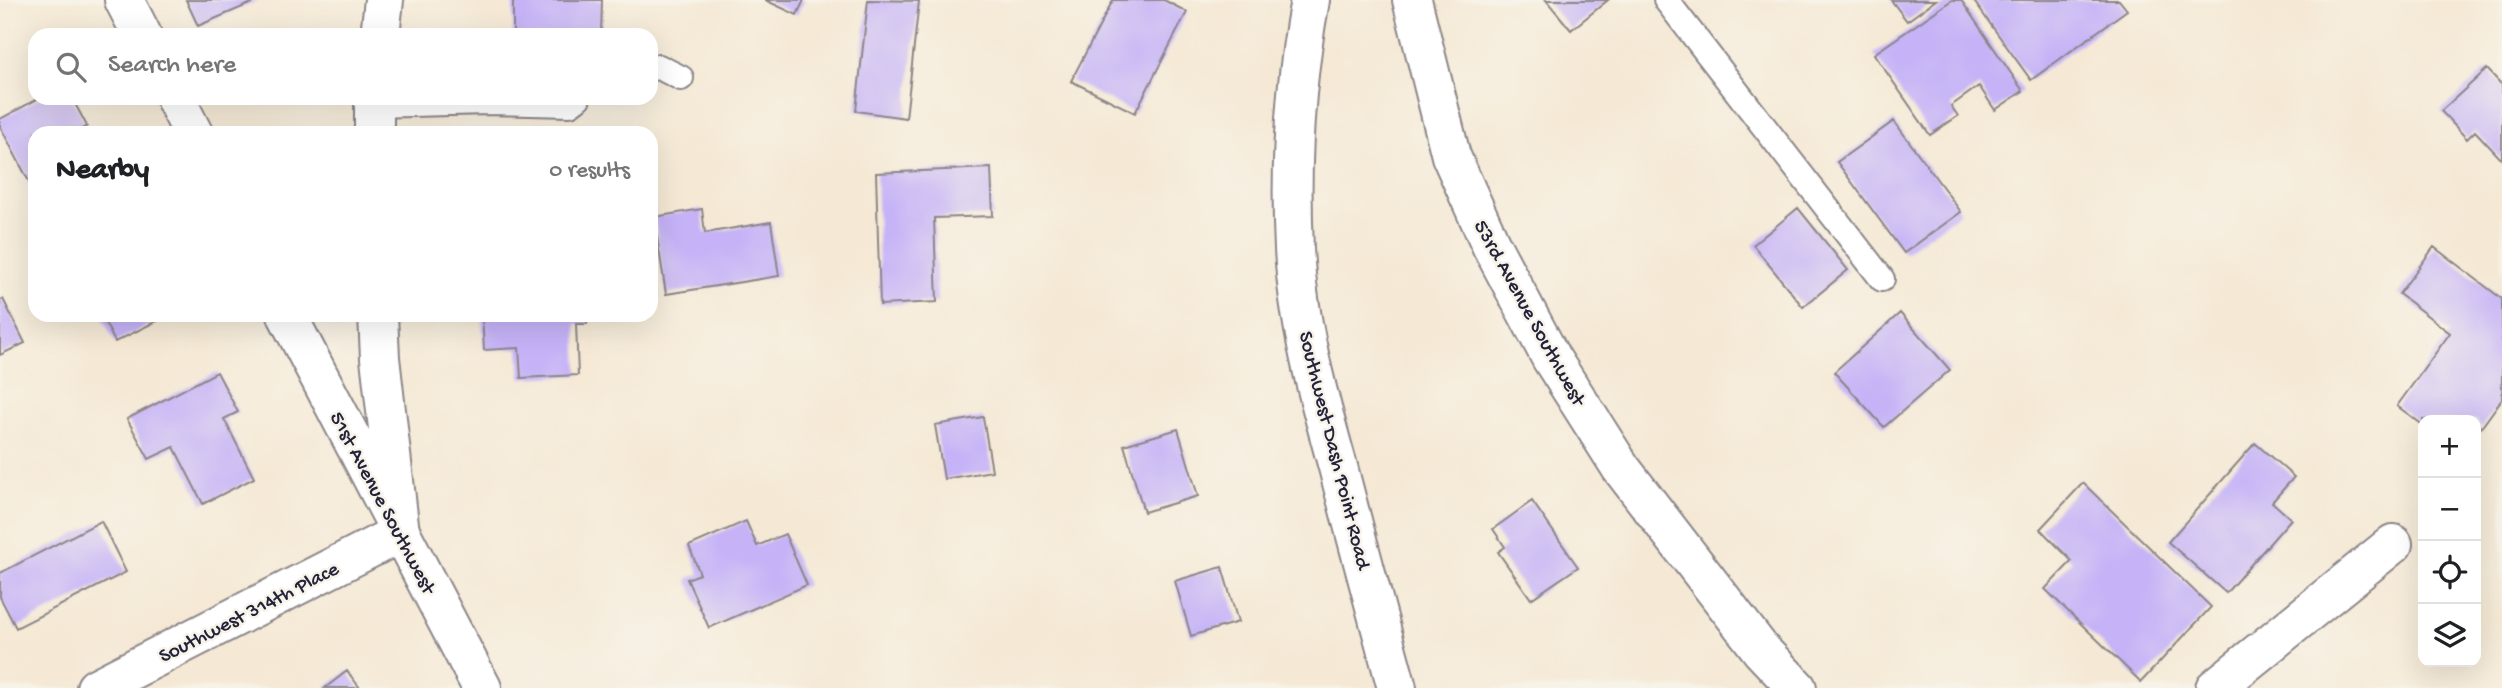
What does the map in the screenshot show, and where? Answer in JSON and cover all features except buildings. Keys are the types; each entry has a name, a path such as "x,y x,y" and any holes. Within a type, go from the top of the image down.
{"street":[{"path":"124,0 138,28"},
{"path":"381,28 384,0"},
{"name":"Southwest Dash Point Road","path":"1310,0 1298,104 1294,187 1294,250 1300,301 1313,377 1397,688"},
{"name":"53rd Avenue Southwest","path":"1412,0 1451,156 1491,245 1551,358 1621,468 1761,650 1797,688"},
{"path":"179,105 189,126"},
{"name":"51st Avenue Southwest","path":"291,322 482,688"},
{"path":"379,322 400,533"},
{"name":"Southwest 314th Place","path":"96,688 400,533"},
{"path":"2215,688 2393,544"}],"lane":[{"path":"1666,0 1882,279"},
{"path":"658,67 681,78"},
{"path":"374,112 454,105"}]}
